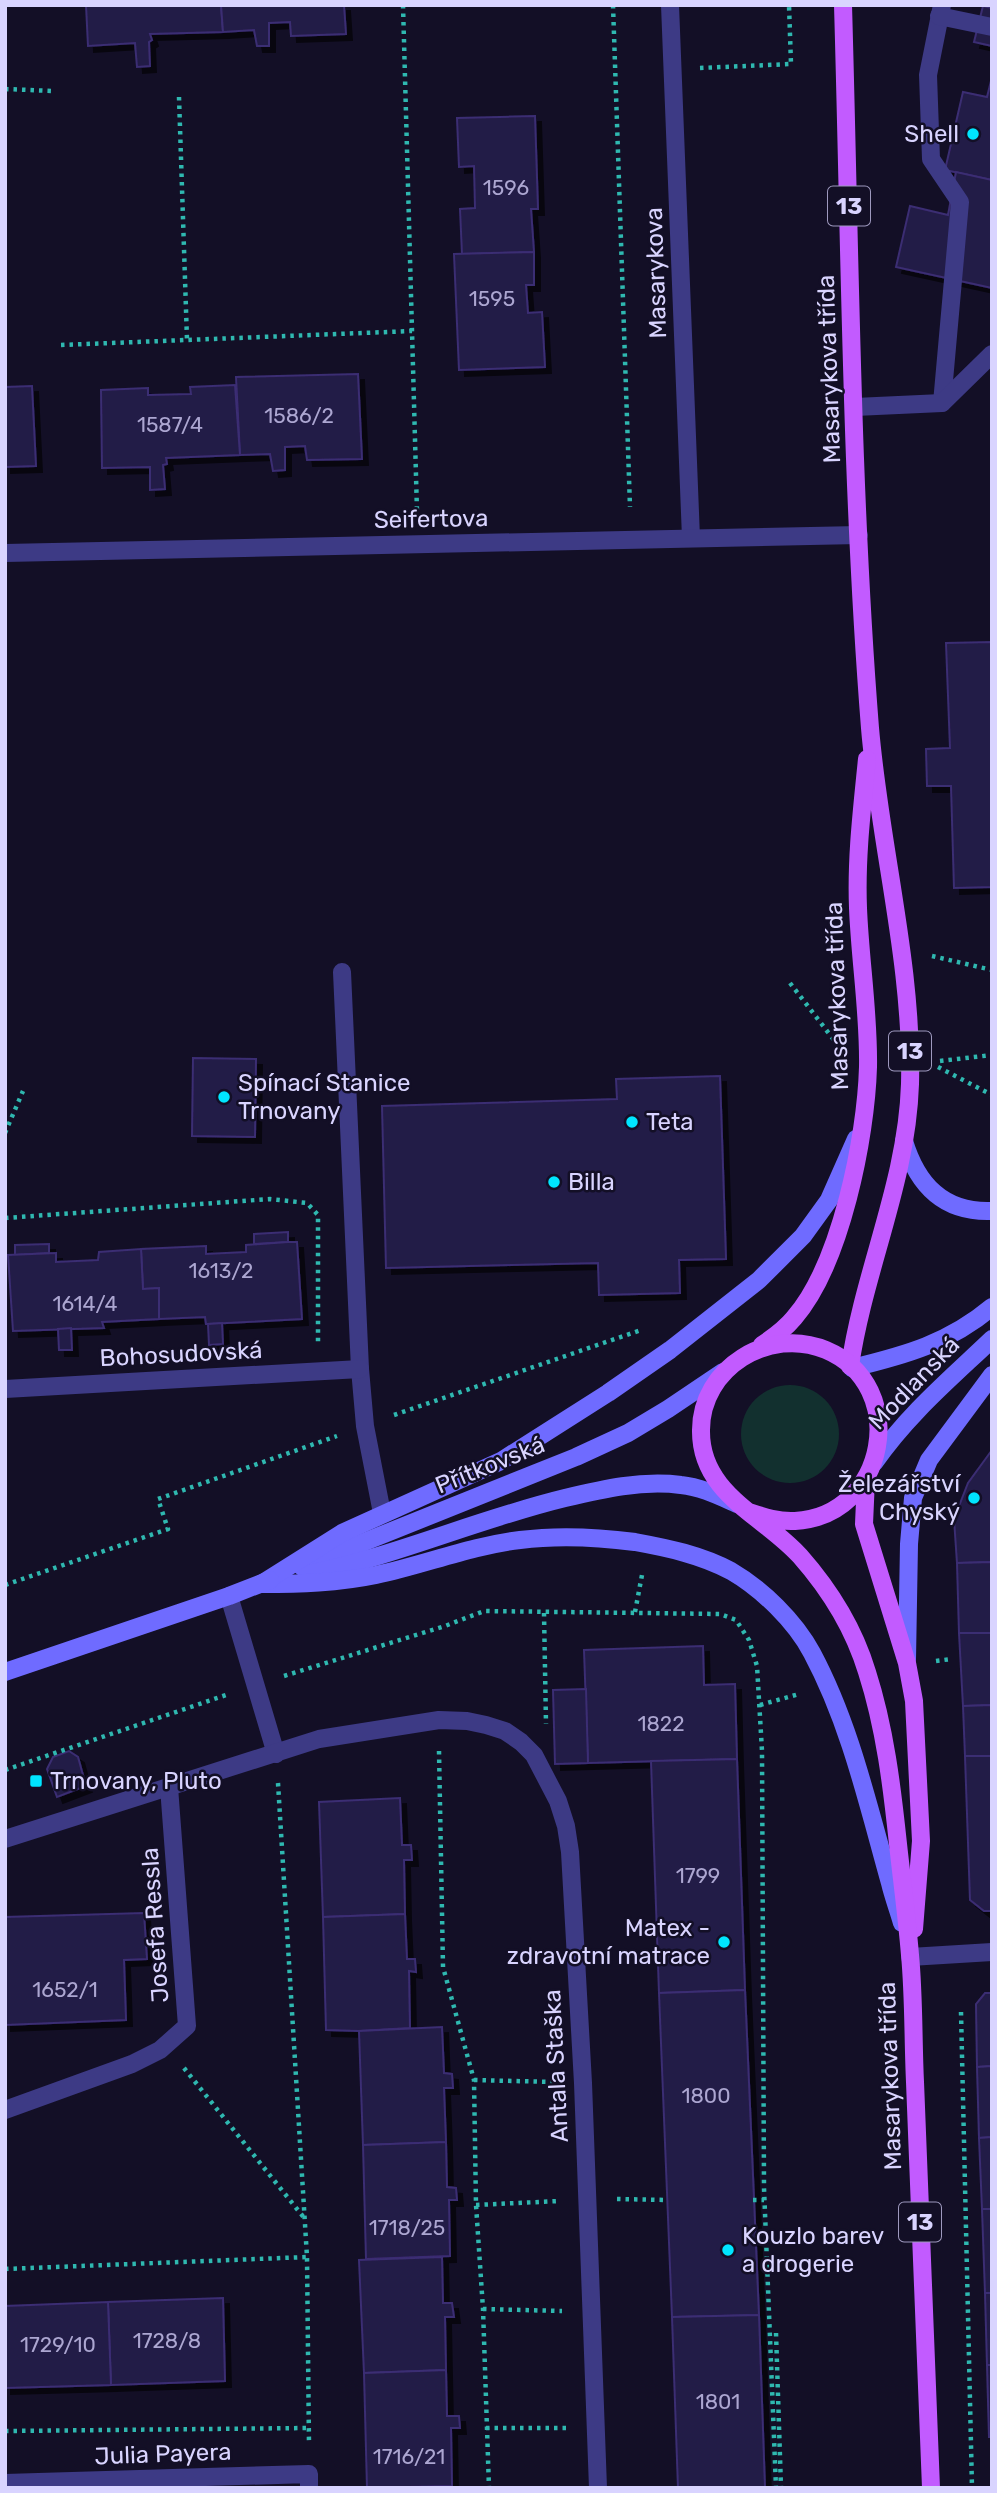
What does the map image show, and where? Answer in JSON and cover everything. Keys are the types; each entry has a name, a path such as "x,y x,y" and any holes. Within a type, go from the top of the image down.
{"main road":[{"name":"Masarykova třída","path":"843,5 859,535 871,732 908,1003 910,1083 904,1141 895,1189 859,1312 851,1367"},
{"name":"Masarykova třída","path":"871,732 858,842 858,907 868,1063 866,1112 860,1144 839,1227 816,1283 794,1318 772,1338 738,1359 726,1370 708,1397 701,1431 707,1465 715,1480 743,1508 785,1541 828,1592 845,1619 867,1672 881,1730 894,1806 910,1957 931,2488"},
{"name":"Masarykova třída","path":"752,1351 770,1345 797,1343 825,1350 851,1367 870,1393 879,1420 880,1433 870,1471 864,1524 907,1663 917,1733 921,1841 918,1903 910,1957"},
{"path":"743,1508 779,1521 813,1518 829,1513 844,1503 870,1471"}],"street":[{"name":"Masarykova","path":"670,5 691,538"},
{"path":"942,403 960,202 931,159 928,75 940,10 992,27"},
{"path":"855,407 942,403 992,354"},
{"name":"Seifertova","path":"5,553 859,535"},
{"path":"342,972 359,1369 365,1426 382,1513"},
{"path":"261,1584 342,1533 527,1446 670,1350 748,1289 795,1244 816,1219 844,1170 866,1112"},
{"path":"904,1141 913,1168 929,1189 954,1205 972,1210 992,1211"},
{"name":"Modlanská","path":"851,1367 928,1347 972,1323 992,1307"},
{"name":"Modlanská","path":"870,1471 900,1427 949,1377 992,1339"},
{"name":"Bohosudovská","path":"5,1389 359,1369"},
{"name":"Přítkovská","path":"5,1672 229,1597 587,1452 628,1433 726,1370"},
{"path":"907,1663 909,1544 913,1498 929,1460 992,1375"},
{"name":"Přítkovská","path":"261,1584 351,1564 495,1517 610,1488 649,1483 683,1485 700,1488 743,1508"},
{"path":"261,1584 356,1579 491,1545 578,1536 670,1549 715,1563 734,1573 779,1611 811,1652 847,1736 870,1806 910,1957 992,1952"},
{"path":"229,1597 276,1754"},
{"path":"5,1839 319,1739 439,1720"},
{"name":"Antala Staška","path":"439,1720 467,1721 505,1731 522,1742 534,1755 547,1777 566,1826 570,1852 583,2083 598,2488"},
{"name":"Josefa Ressla","path":"5,2110 132,2064 166,2046 187,2026 169,1787"},
{"name":"Julia Payera","path":"5,2483 309,2481"}],"path":[{"path":"403,5 417,512"},
{"path":"613,5 630,507"},
{"path":"673,69 791,64 789,5"},
{"path":"5,89 52,92"},
{"path":"179,97 187,340"},
{"path":"61,345 412,331"},
{"path":"790,983 844,1053"},
{"path":"929,1062 992,1055"},
{"path":"5,1133 23,1091"},
{"path":"5,1218 270,1199 307,1203 318,1215 320,1371"},
{"path":"5,1585 168,1529 158,1499 653,1326"},
{"path":"484,1611 720,1614 736,1620 748,1640 757,1665 762,1751 765,2200 776,2488"},
{"path":"544,1613 547,1777"},
{"path":"439,1720 443,1967 474,2080 476,2205 483,2309 489,2488"},
{"path":"276,1754 307,2258 309,2481"},
{"path":"5,1770 27,1763"},
{"path":"961,2012 972,2488"},
{"path":"166,2046 305,2219"},
{"path":"474,2080 583,2083"},
{"path":"476,2205 586,2199 667,2200"},
{"path":"753,2200 765,2200"},
{"path":"5,2269 307,2258"},
{"path":"483,2309 591,2312"},
{"path":"776,2333 781,2488"},
{"path":"5,2431 309,2428"},
{"path":"486,2428 594,2428"}],"green space":[{"path":"790,1385 809,1389 825,1399 835,1415 839,1434 835,1453 825,1469 809,1479 790,1483 771,1479 755,1469 745,1453 741,1434 745,1415 755,1399 771,1389"}],"building":[{"path":"86,5 221,5 223,32 150,34 150,66 137,67 135,43 88,46"},
{"path":"221,5 344,5 346,34 291,36 290,22 269,23 269,46 257,46 254,30 223,32"},
{"path":"983,6 992,8 992,46 974,42"},
{"name":"Shell","path":"992,77 992,180 945,170 963,92 987,97"},
{"path":"535,116 538,209 531,209 534,252 462,254 460,209 475,208 474,166 459,167 457,118"},
{"path":"956,172 992,180 992,288 896,267 910,206 948,215"},
{"path":"534,252 534,285 526,285 528,313 542,312 545,367 459,370 454,254"},
{"path":"358,374 362,459 307,460 305,446 285,447 285,470 273,471 270,454 240,455 236,377"},
{"path":"235,385 240,455 166,458 167,464 163,465 165,489 150,490 150,467 102,468 101,390 148,388 148,395 191,394 190,387"},
{"path":"32,386 36,466 5,467 5,387"},
{"path":"992,642 992,887 954,888 951,786 927,786 926,749 950,748 946,643"},
{"name":"Spínací Stanice Trnovany","path":"193,1058 256,1059 255,1137 192,1136"},
{"name":"Billa","path":"720,1076 726,1259 679,1260 680,1293 599,1295 598,1263 386,1268 382,1106 617,1099 616,1079"},
{"path":"288,1232 288,1242 254,1244 254,1234"},
{"path":"297,1242 302,1319 206,1324 205,1317 159,1319 159,1288 143,1289 141,1249 206,1246 206,1254 246,1252 246,1245"},
{"path":"49,1244 49,1253 15,1255 15,1245"},
{"path":"141,1249 143,1289 159,1288 159,1319 102,1322 104,1328 13,1331 8,1255 56,1253 56,1262 98,1260 99,1252"},
{"path":"222,1323 223,1344 209,1345 208,1324"},
{"path":"71,1328 72,1350 59,1350 58,1329"},
{"path":"992,1450 992,1562 957,1563 954,1519 968,1483"},
{"path":"992,1562 992,1633 959,1633 957,1563"},
{"path":"959,1633 992,1633 992,1705 963,1706"},
{"path":"703,1646 704,1685 735,1684 737,1759 588,1763 584,1650"},
{"path":"586,1689 588,1763 555,1764 553,1690"},
{"path":"992,1705 992,1756 965,1756 963,1706"},
{"path":"69,1751 78,1757 86,1786 57,1797 47,1769 53,1757"},
{"path":"965,1756 992,1756 992,1911 984,1911 970,1900"},
{"path":"737,1759 745,1990 659,1993 651,1761"},
{"path":"400,1798 402,1845 411,1845 412,1860 404,1860 405,1914 323,1917 319,1802"},
{"path":"144,1913 147,1959 124,1960 126,2020 5,2025 5,1917"},
{"path":"405,1914 407,1959 415,1959 416,1972 409,1971 410,2028 326,2030 323,1917"},
{"path":"745,1990 759,2315 672,2317 659,1993"},
{"path":"985,1993 992,1993 992,2066 977,2067 976,2004"},
{"path":"442,2027 444,2073 452,2074 453,2088 444,2088 446,2142 363,2145 359,2031"},
{"path":"992,2066 992,2137 979,2138 977,2067"},
{"path":"992,2137 992,2209 982,2209 979,2138"},
{"path":"446,2142 447,2187 456,2188 457,2200 449,2200 450,2256 366,2259 363,2145"},
{"path":"982,2209 992,2209 992,2293 985,2293"},
{"path":"442,2257 443,2303 452,2303 454,2317 445,2317 446,2370 364,2373 359,2260"},
{"path":"985,2293 992,2293 992,2365 987,2365"},
{"path":"223,2298 225,2381 111,2385 108,2302"},
{"path":"108,2302 111,2385 5,2388 5,2306"},
{"path":"759,2315 765,2488 678,2488 672,2317"},
{"path":"987,2365 992,2365 992,2437 989,2437"},
{"path":"446,2370 447,2416 459,2416 460,2428 451,2428 452,2486 367,2488 364,2373"}],"place":[{"name":"Shell","path":"973,134"},
{"name":"Spínací Stanice Trnovany","path":"224,1097"},
{"name":"Teta","path":"632,1122"},
{"name":"Billa","path":"554,1182"},
{"name":"Železářství Chyský","path":"974,1498"},
{"name":"Trnovany, Pluto","path":"36,1781"},
{"name":"Matex - zdravotní matrace","path":"724,1942"},
{"name":"Kouzlo barev a drogerie","path":"728,2250"}]}
